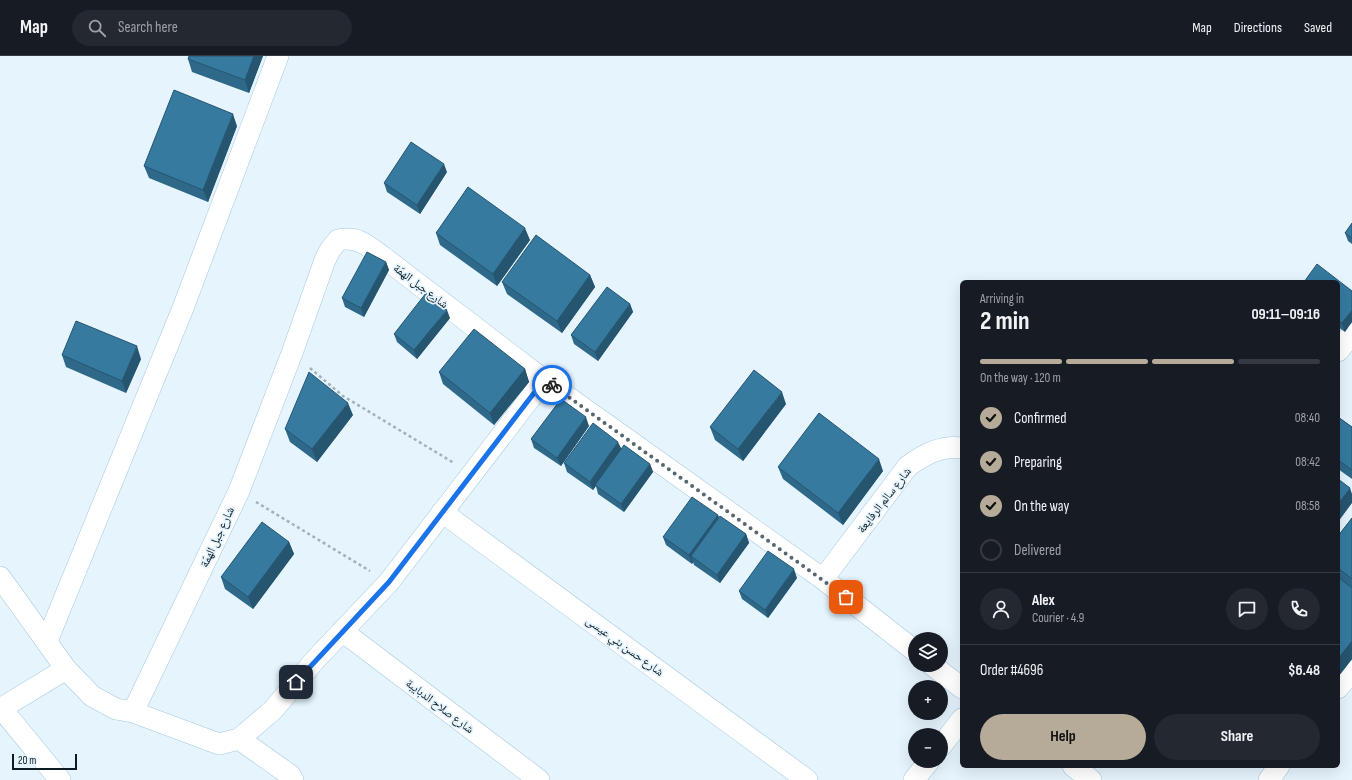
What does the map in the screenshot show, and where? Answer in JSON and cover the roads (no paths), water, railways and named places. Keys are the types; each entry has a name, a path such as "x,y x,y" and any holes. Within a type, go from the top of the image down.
{"street":[{"path":"47,641 183,308 278,56"},
{"name":"شارع جبل الهمّة","path":"133,712 239,491 330,250 338,240 350,238 364,243 544,380 823,579 908,646"},
{"path":"1340,349 1352,334"},
{"path":"0,577 66,669 92,696 116,709 133,712 219,744 239,740 273,710 342,631 389,582 544,380"},
{"name":"شارع سالم الرفايعة","path":"823,579 908,466 926,453 954,447 960,448"},
{"name":"شارع حسن بني عيسى","path":"442,512 807,780"},
{"name":"شارع صلاح الدبايبة","path":"342,631 539,780"},
{"path":"60,780 3,715 66,669"},
{"path":"1340,686 1352,671"},
{"path":"941,672 960,686"},
{"path":"948,737 960,721"},
{"path":"239,740 290,775 293,780"},
{"path":"914,780 923,768"},
{"path":"1076,768 1091,780"},
{"path":"1269,780 1278,768"}]}
